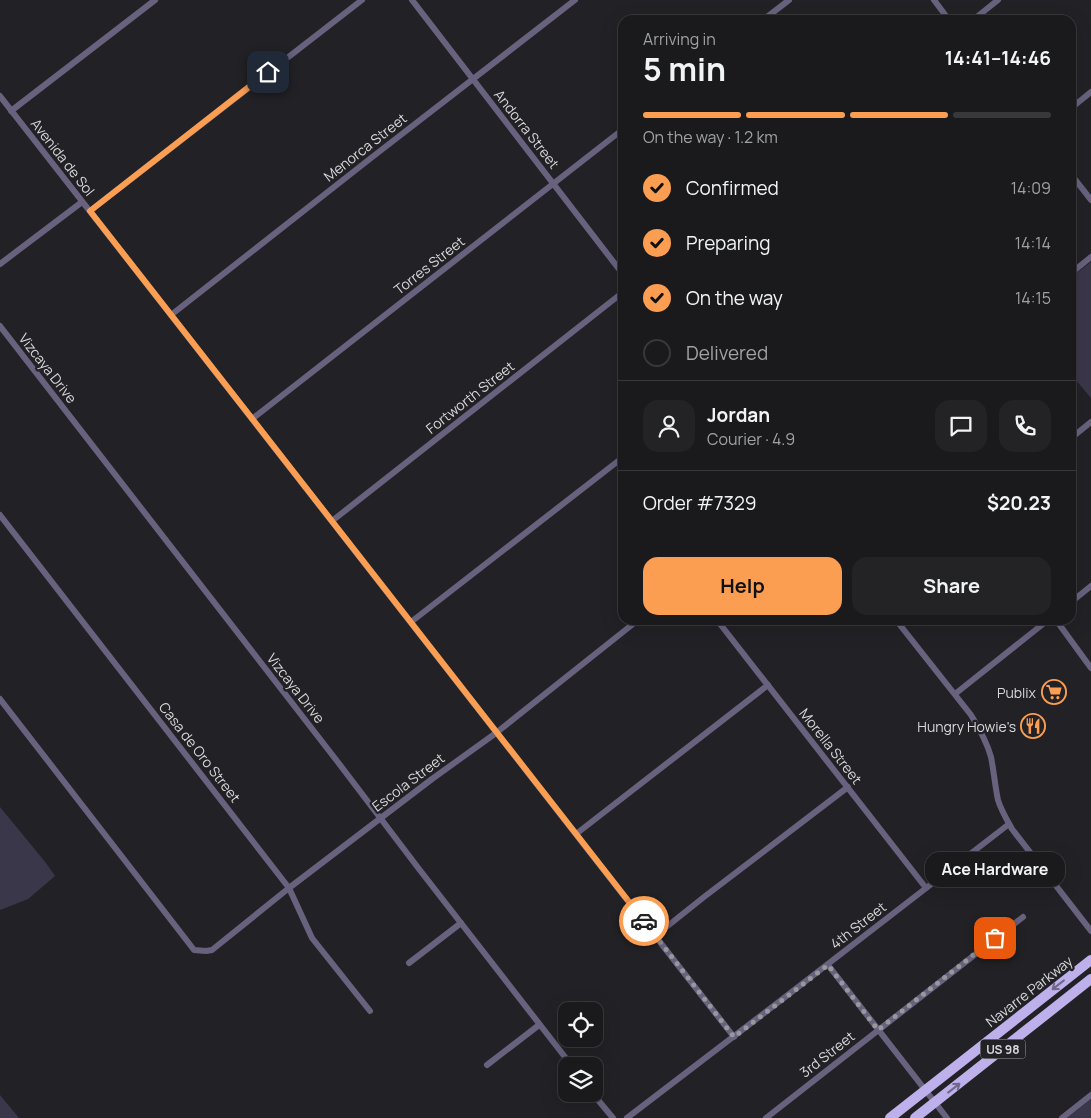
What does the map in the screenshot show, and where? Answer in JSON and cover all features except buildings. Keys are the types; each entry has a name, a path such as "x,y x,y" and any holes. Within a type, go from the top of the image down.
{"highway":[{"name":"Navarre Parkway","path":"890,1118 1091,960"},
{"name":"Navarre Parkway","path":"916,1118 1091,979"}],"street":[{"path":"11,110 155,0"},
{"path":"90,211 362,0"},
{"name":"Andorra Street","path":"412,0 618,268"},
{"name":"Menorca Street","path":"171,315 575,0"},
{"path":"770,15 789,0"},
{"path":"934,0 945,15"},
{"path":"979,15 998,0"},
{"path":"1076,103 1091,92"},
{"name":"Avenida de Sol","path":"0,96 734,1037"},
{"name":"Torres Street","path":"252,419 618,133"},
{"path":"1076,181 1091,200"},
{"path":"0,264 82,202"},
{"path":"1076,269 1091,257"},
{"name":"Fortworth Street","path":"332,521 618,296"},
{"name":"Vizcaya Drive","path":"0,326 565,1057"},
{"path":"1076,434 1091,422"},
{"path":"411,622 618,461"},
{"name":"Casa de Oro Street","path":"0,515 290,888 312,938 370,1011"},
{"path":"1076,598 1091,586"},
{"name":"Escola Street","path":"0,698 194,950 206,951 212,950 432,779 496,733 632,625"},
{"name":"Morella Street","path":"721,625 926,888"},
{"path":"900,625 955,694 981,731 991,757 999,802 1009,824 1091,931"},
{"path":"955,694 1042,625"},
{"path":"1060,625 1091,668"},
{"path":"576,834 768,686"},
{"path":"656,936 848,787"},
{"name":"4th Street","path":"627,1118 1009,824"},
{"name":"3rd Street","path":"766,1118 1023,917"},
{"path":"409,963 461,923"},
{"path":"828,965 947,1118"},
{"path":"488,1065 539,1025"},
{"path":"1062,1118 1091,1095"},
{"path":"600,1102 613,1118"}],"shaded area":[{"path":"1091,262 1091,398 1076,380 1076,273"},
{"path":"0,807 55,876 28,899 0,910"},
{"path":"0,1095 19,1118 0,1118"},
{"path":"1091,1099 1091,1118 1067,1118"}],"way so far":[{"path":"644,921 734,1037 828,965 878,1030 995,938"}],"place":[{"name":"Publix","path":"1054,692"},
{"name":"Hungry Howie's","path":"1033,726"},
{"name":"Ace Hardware","path":"995,938"}],"route":[{"path":"268,72 90,211 644,921"}]}
